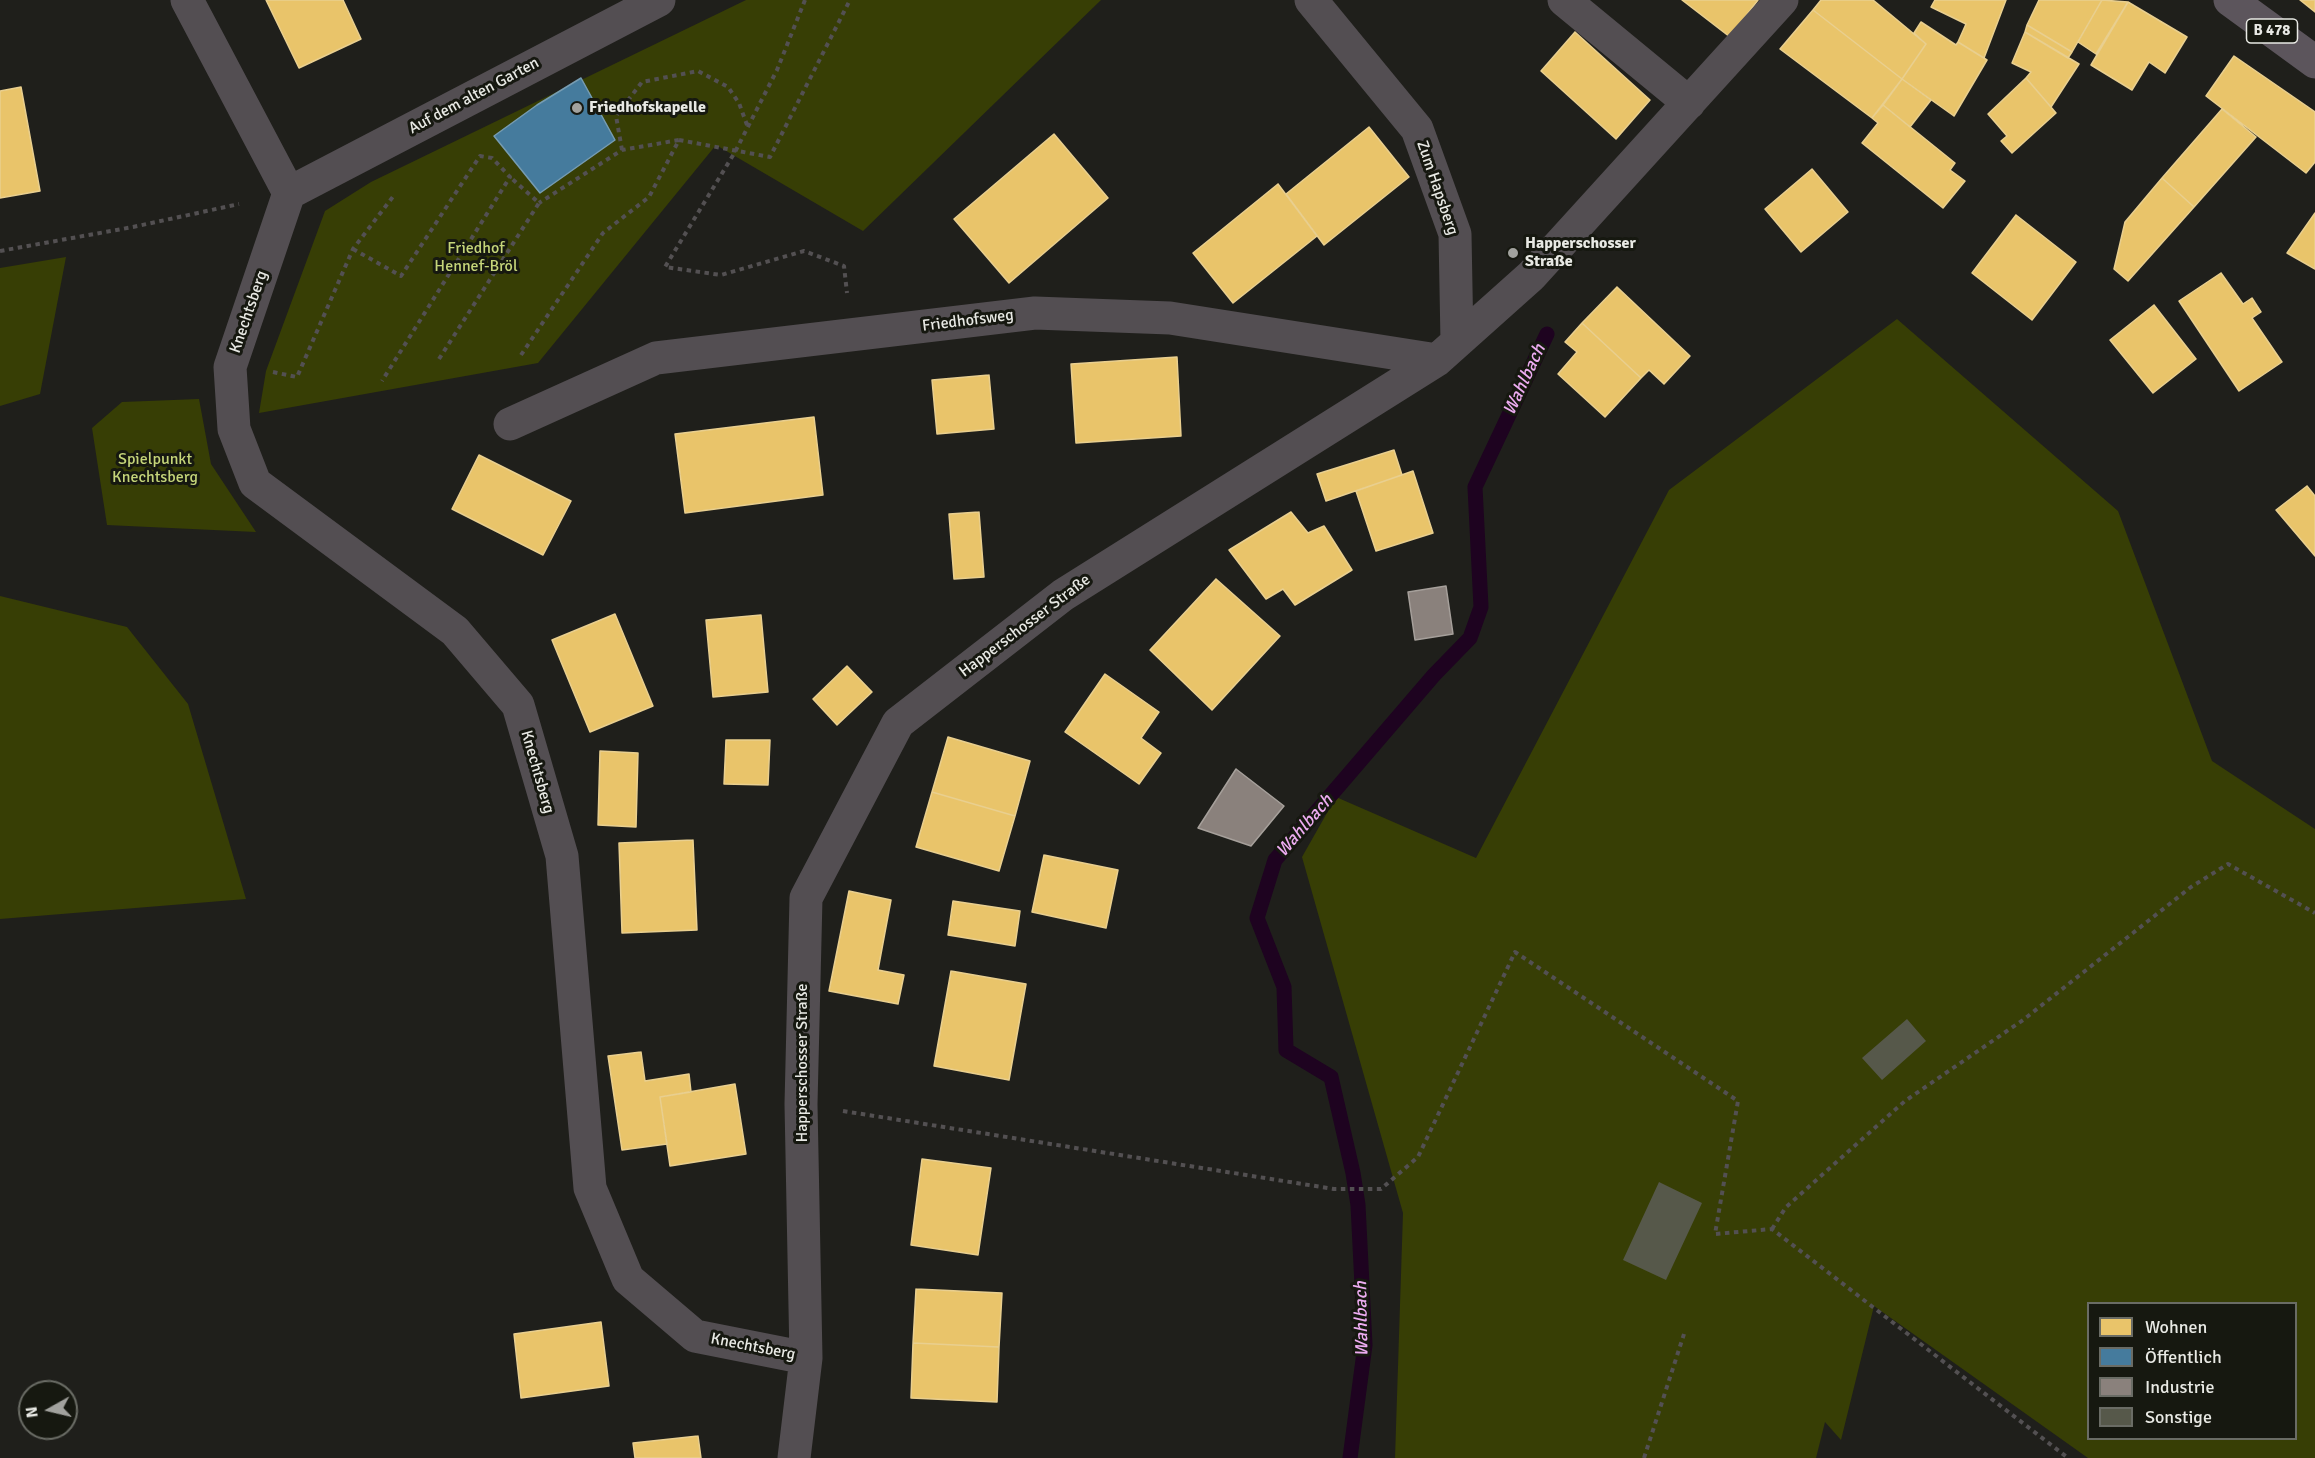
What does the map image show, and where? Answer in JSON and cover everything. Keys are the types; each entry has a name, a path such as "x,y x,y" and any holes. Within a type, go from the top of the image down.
{"main road":[{"name":"B 478","path":"2230,0 2315,62"}],"street":[{"path":"187,0 289,193"},
{"name":"Auf dem alten Garten","path":"289,193 659,0"},
{"name":"Zum Hapsberg","path":"1311,0 1417,129 1455,234 1447,351"},
{"path":"1564,0 1689,103"},
{"name":"Happerschosser Straße","path":"794,1458 806,1358 801,1104 806,898 898,723 1063,595 1447,351 1539,268 1782,0"},
{"name":"Knechtsberg","path":"289,193 230,367 234,429 255,483 455,631 518,705 562,856 590,1188 628,1279 695,1336 806,1358"},
{"name":"Friedhofsweg","path":"510,424 656,358 1035,313 1170,318 1447,351"}],"path":[{"path":"805,0 777,70 735,152 665,267 721,275 804,251 844,266 853,335"},
{"path":"439,359 539,203 622,150 679,140 770,157 850,0"},
{"path":"622,150 616,116 642,82 698,71 728,87 739,103 747,125"},
{"path":"521,355 603,233 649,197 679,140"},
{"path":"354,249 401,276 480,156 492,158 539,203"},
{"path":"382,381 510,177"},
{"path":"0,251 133,227 289,193"},
{"path":"230,367 297,377 354,249 395,194"},
{"path":"1772,1229 1786,1207 1905,1101 2023,1020 2192,887 2228,864 2315,913"},
{"path":"801,1104 1334,1189 1381,1189 1418,1157 1515,952 1738,1101 1715,1234 1772,1229 2068,1458"},
{"path":"1644,1458 1684,1334"}],"green space":[{"name":"Friedhof Hennef-Bröl","path":"746,0 1101,0 863,231 716,145 538,363 259,413 266,371 325,211 371,182"},
{"path":"66,257 40,394 0,406 0,268"},
{"path":"1897,319 2118,511 2212,761 2315,829 2315,1458 2088,1458 1874,1306 1841,1440 1825,1422 1816,1458 1395,1458 1403,1213 1302,857 1336,797 1476,858 1669,490"},
{"name":"Spielpunkt Knechtsberg","path":"199,399 211,464 256,532 107,525 92,428 122,402"},
{"path":"0,596 127,627 188,704 246,899 0,919"}],"building: Wohnen":[{"path":"266,0 343,0 361,39 299,68"},
{"path":"1682,0 1758,0 1730,37"},
{"path":"1821,0 1873,0 1926,44 1902,79 1813,10"},
{"path":"1935,0 2006,0 1984,58 1958,42 1966,24 1931,7"},
{"path":"2039,0 2102,0 2072,52 2027,25"},
{"path":"2102,0 2128,2 2096,54 2078,42"},
{"path":"2300,0 2315,0 2315,12"},
{"path":"2128,2 2187,37 2165,73 2149,62 2132,90 2091,65"},
{"path":"1813,10 1902,79 1872,118 1780,49"},
{"path":"1921,22 1956,45 1958,42 1987,60 1954,116 1902,79 1926,44 1914,33"},
{"path":"2027,25 2072,52 2068,58 2025,32"},
{"path":"1575,32 1650,100 1616,139 1541,71"},
{"path":"2025,32 2079,64 2051,107 2026,78 2031,72 2012,63"},
{"path":"2234,56 2315,112 2315,162 2306,173 2206,96"},
{"path":"2026,78 2056,113 2012,153 2001,141 2007,136 1988,114"},
{"path":"1902,79 1931,100 1910,127 1883,105"},
{"path":"21,87 40,191 0,198 0,91"},
{"path":"1883,105 1955,163 1950,170 1965,181 1943,208 1862,143 1878,123 1872,118"},
{"path":"2222,109 2256,137 2194,207 2162,178"},
{"path":"1369,127 1409,177 1324,245 1286,194"},
{"path":"1054,134 1108,198 1009,283 954,219"},
{"path":"1812,169 1848,212 1801,252 1765,209"},
{"path":"2162,178 2194,207 2128,281 2114,269 2125,222"},
{"path":"1278,184 1317,236 1233,303 1193,253"},
{"path":"2315,213 2315,269 2287,253"},
{"path":"2016,215 2076,262 2032,320 1972,273"},
{"path":"2221,273 2243,304 2252,298 2261,312 2252,318 2282,362 2239,391 2179,301"},
{"path":"1617,287 1690,356 1664,384 1649,370 1641,378 1582,323"},
{"path":"2154,305 2196,359 2153,393 2110,340"},
{"path":"1582,323 1641,378 1605,417 1558,374 1577,352 1565,342"},
{"path":"1177,357 1181,436 1076,443 1071,364"},
{"path":"989,375 994,429 937,434 932,380"},
{"path":"814,417 823,495 685,513 675,434"},
{"path":"1394,450 1402,475 1326,501 1317,474"},
{"path":"479,455 571,501 543,555 452,509"},
{"path":"1413,471 1433,533 1376,551 1356,491"},
{"path":"2307,486 2315,496 2315,556 2276,510"},
{"path":"979,512 984,577 954,579 949,514"},
{"path":"1291,512 1308,533 1324,526 1352,570 1295,605 1283,589 1266,599 1229,550"},
{"path":"1216,579 1280,636 1212,710 1150,650"},
{"path":"615,614 653,706 590,732 552,640"},
{"path":"761,615 768,692 713,697 706,620"},
{"path":"847,666 872,692 837,725 813,699"},
{"path":"1105,674 1159,712 1141,738 1161,753 1139,784 1065,732"},
{"path":"948,737 1030,761 1015,816 932,792"},
{"path":"726,740 770,740 768,785 724,784"},
{"path":"600,751 638,753 636,827 598,825"},
{"path":"932,792 1015,816 999,871 916,847"},
{"path":"693,840 697,930 622,933 619,843"},
{"path":"1044,855 1118,870 1106,928 1032,912"},
{"path":"849,891 891,900 878,970 904,975 898,1004 829,991"},
{"path":"953,901 1020,911 1015,946 948,935"},
{"path":"951,971 1026,984 1009,1080 934,1066"},
{"path":"641,1052 645,1081 689,1074 691,1092 660,1097 667,1144 622,1150 608,1056"},
{"path":"735,1084 746,1154 670,1166 660,1097"},
{"path":"922,1159 991,1168 978,1255 911,1245"},
{"path":"916,1289 1002,1293 999,1347 913,1343"},
{"path":"601,1322 609,1386 521,1398 514,1334"},
{"path":"913,1343 999,1347 997,1402 911,1398"},
{"path":"698,1436 701,1458 635,1458 633,1443"}],"building: Öffentlich":[{"path":"581,78 615,140 540,193 494,136 537,105"}],"building: Industrie":[{"path":"1446,586 1453,634 1415,640 1408,592"},
{"path":"1236,769 1284,806 1251,846 1198,828"}],"building: Sonstige":[{"path":"1907,1019 1926,1041 1882,1080 1862,1058"},
{"path":"1659,1182 1702,1203 1666,1280 1623,1260"}],"waterway":[{"name":"Wahlbach","path":"1350,1458 1365,1345 1358,1205 1353,1173 1331,1077 1286,1050 1284,987 1257,918 1275,860 1434,675 1470,638 1481,607 1475,487 1547,334"}],"place":[{"name":"Friedhofskapelle","path":"577,108"},
{"name":"Happerschosser Straße","path":"1513,253"}]}
